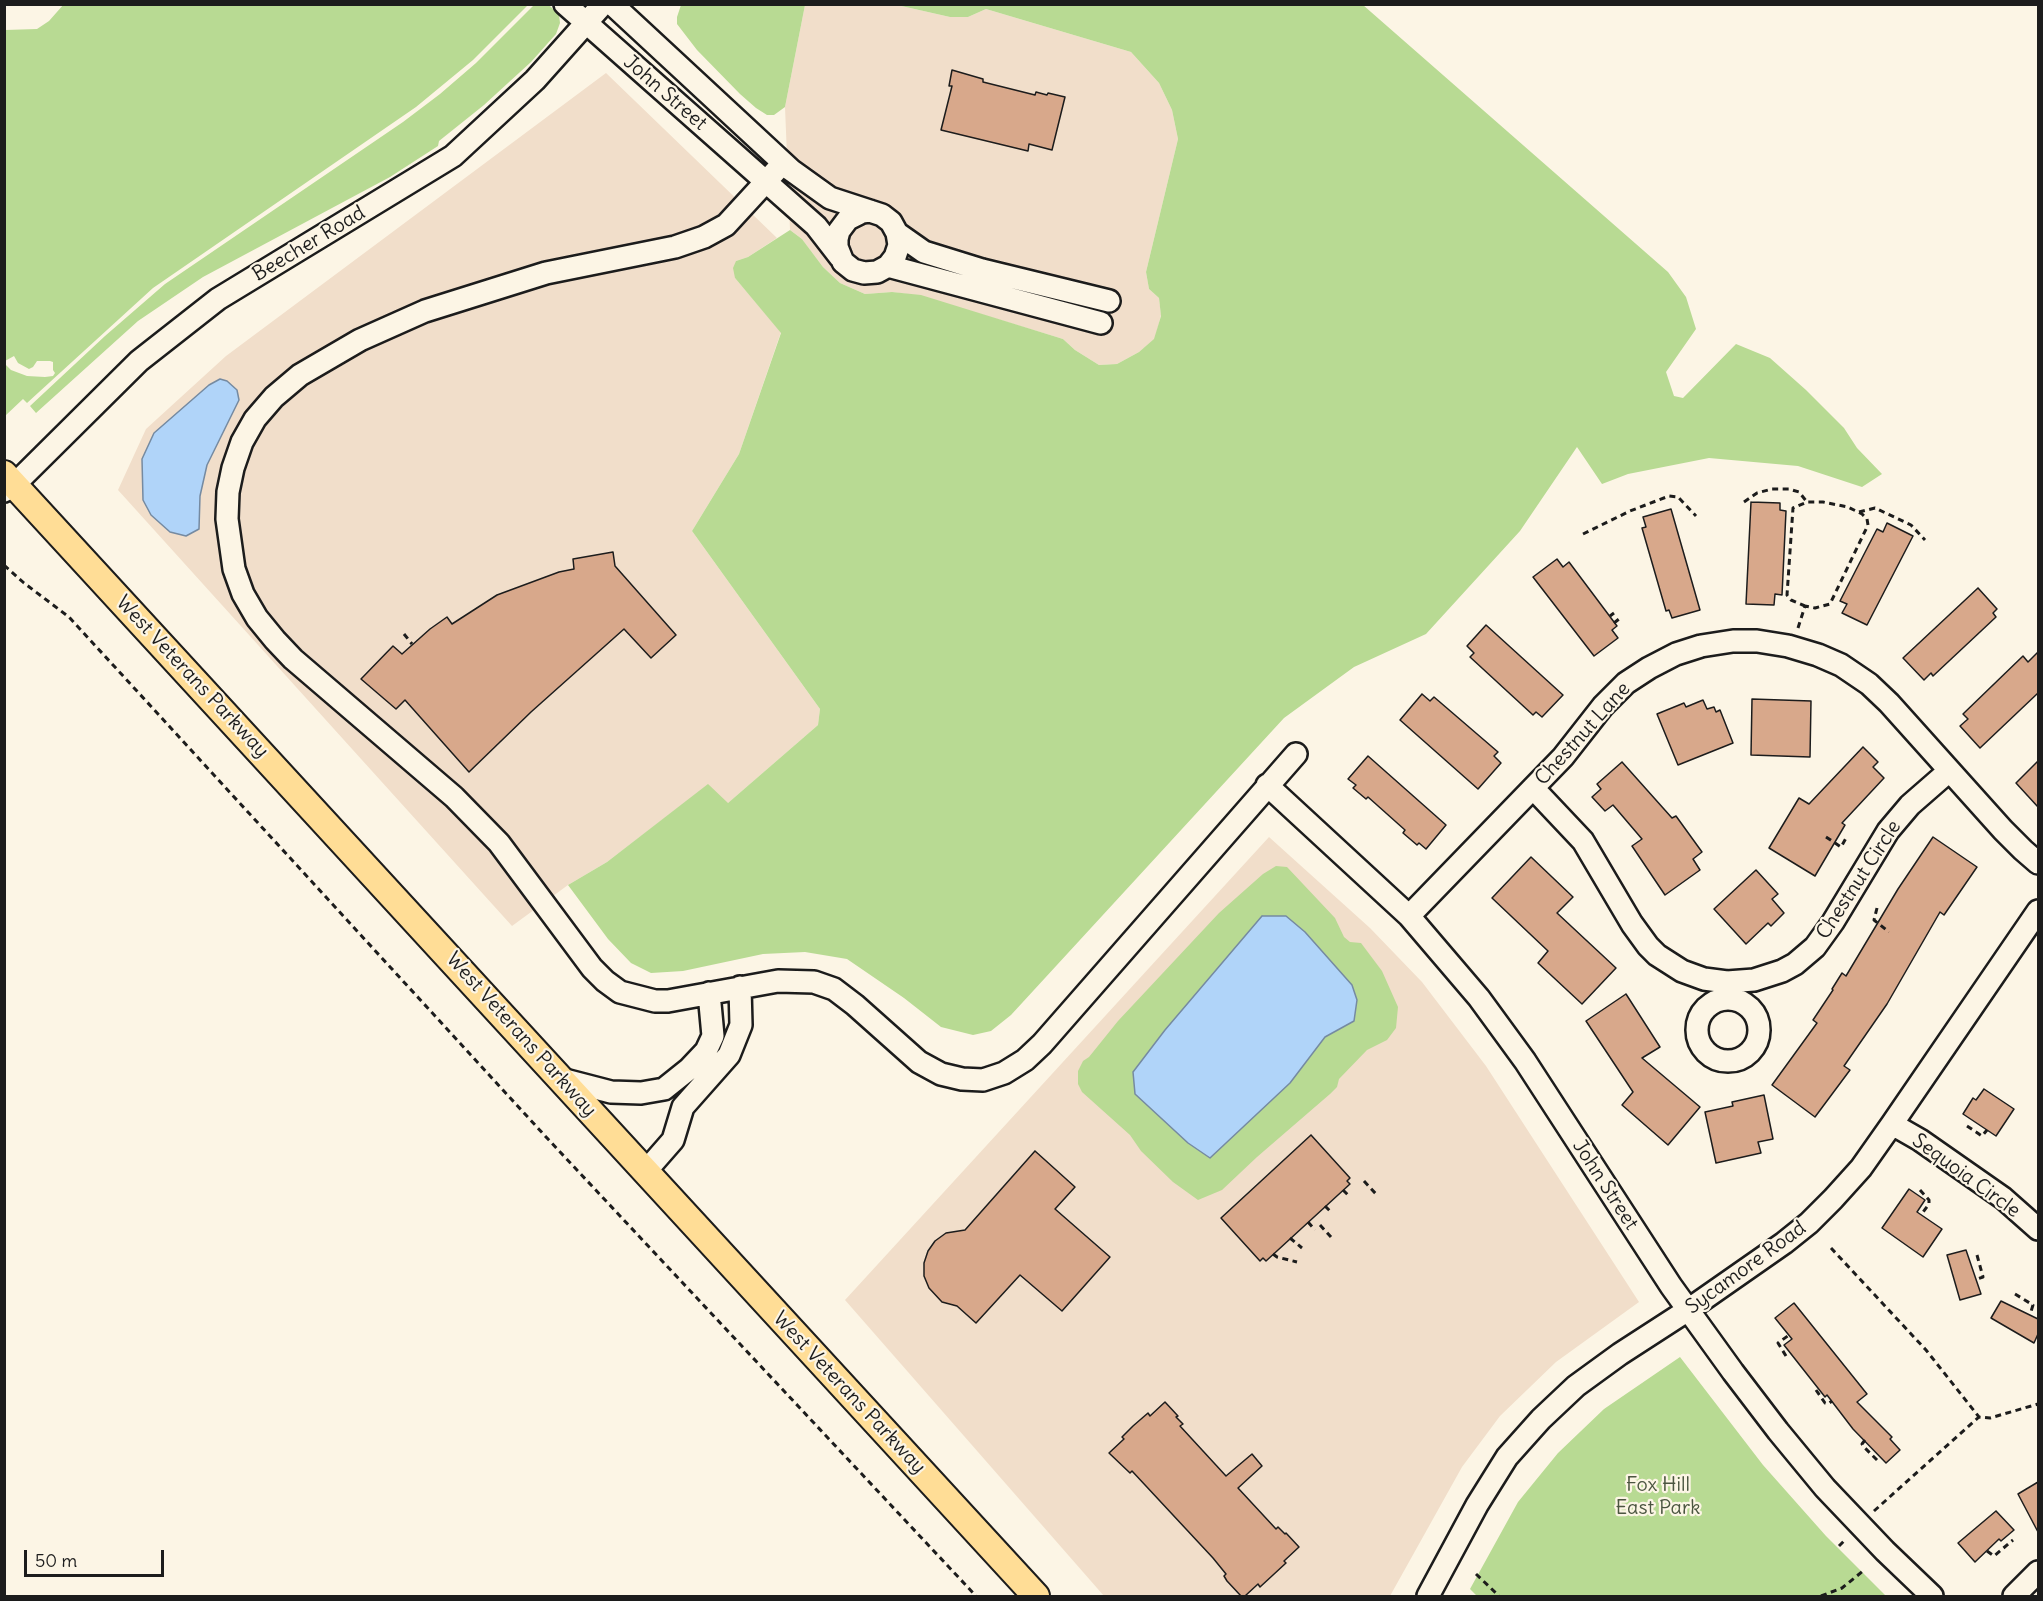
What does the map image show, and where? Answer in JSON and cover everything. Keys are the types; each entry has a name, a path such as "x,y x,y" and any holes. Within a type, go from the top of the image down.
{"main road":[{"name":"West Veterans Parkway","path":"7,489 561,1079 1036,1596"}],"street":[{"name":"John Street","path":"565,4 816,226 843,262"},
{"name":"Beecher Road","path":"7,489 139,361 218,299 453,156 535,80 603,4"},
{"name":"John Street","path":"612,4 783,163 830,198 870,211"},
{"path":"783,163 726,225 704,237 675,247 546,273 485,290 425,311 360,340 300,375 274,397 255,419 242,442 228,492 227,519 234,569 243,594 257,618 293,659 454,797 491,835 542,899 592,968 620,992 655,1001 668,1001 778,981 814,982 834,989 919,1062 941,1074 962,1079 983,1080 1004,1073 1025,1060 1042,1044 1296,754"},
{"path":"870,211 882,215 891,222 897,233 899,245 895,257 888,266 877,272 864,273 853,270 843,262 837,247 838,231 854,214 870,211"},
{"path":"897,233 924,252 982,270 1109,301"},
{"path":"888,266 1101,322"},
{"name":"Chestnut Lane","path":"1410,916 1563,757 1603,706 1626,683 1676,654 1701,646 1733,641 1757,641 1788,646 1818,655 1841,665 1869,684 2003,830 2038,863"},
{"name":"Chestnut Circle","path":"1533,788 1583,841 1632,924 1652,950 1682,971 1704,978 1727,990 1782,971 1807,954 1828,931 1888,831 1910,805 1948,771"},
{"name":"John Street","path":"1267,785 1410,916 1479,998 1518,1052 1688,1310 1778,1431 1826,1488 1885,1551 1932,1596"},
{"name":"Sycamore Road","path":"1428,1596 1477,1505 1501,1467 1541,1419 1576,1386 1753,1266 1809,1223 1861,1168 2038,911"},
{"path":"645,1172 673,1140 683,1107 729,1054 741,1025 740,987"},
{"path":"561,1079 611,1092 641,1093 664,1089 706,1051 713,1036 709,993"},
{"name":"Sequoia Circle","path":"1892,1124 1920,1140 2003,1198 2038,1229"},
{"path":"2014,1596 2038,1572"}],"path":[{"path":"1744,502 1757,493 1772,489 1789,489 1799,492 1807,502"},
{"path":"1582,534 1630,511 1669,496 1678,497 1696,516"},
{"path":"1807,502 1823,502 1848,507 1859,512 1867,519 1869,525 1830,604 1815,608 1791,600 1787,595 1793,508 1807,502"},
{"path":"1859,512 1875,508 1911,525 1925,540"},
{"path":"4,565 69,617 546,1138 976,1596"},
{"path":"1798,629 1805,606"},
{"path":"1610,616 1614,613"},
{"path":"1614,623 1619,619"},
{"path":"404,634 412,644"},
{"path":"1826,837 1841,847 1846,838"},
{"path":"1877,908 1874,920 1889,932"},
{"path":"1967,1126 1983,1136 1987,1130"},
{"path":"1364,1181 1376,1194"},
{"path":"1343,1190 1349,1196"},
{"path":"1920,1190 1929,1200 1921,1215"},
{"path":"1325,1206 1332,1213"},
{"path":"1308,1222 1315,1230"},
{"path":"1320,1225 1331,1237"},
{"path":"1290,1238 1302,1248"},
{"path":"1831,1248 1926,1350 1979,1417 1990,1418 2038,1404"},
{"path":"1273,1254 1297,1262"},
{"path":"1977,1255 1983,1277 1977,1279"},
{"path":"2014,1294 2033,1305 2030,1315"},
{"path":"1786,1356 1778,1343 1789,1335"},
{"path":"1815,1390 1825,1403 1832,1401"},
{"path":"1872,1513 1979,1417"},
{"path":"1865,1440 1863,1443 1865,1448 1878,1461"},
{"path":"1839,1546 1849,1536"},
{"path":"1987,1551 1994,1556 2013,1540"},
{"path":"1821,1596 1842,1588 1863,1570"},
{"path":"1476,1574 1499,1596"}],"shaded area":[{"path":"805,5 897,5 950,17 968,17 986,9 1131,52 1159,83 1172,110 1178,139 1146,272 1149,289 1159,298 1161,315 1155,339 1139,352 1117,364 1099,365 1075,350 1063,339 921,296 892,292 865,294 840,283 823,267 802,239 790,230 785,107"},
{"path":"606,73 777,238 748,257 736,261 735,278 781,332 739,454 692,531 820,709 818,725 727,804 708,785 607,862 568,885 512,926 118,490 146,429 226,356"},
{"path":"1269,837 1370,928 1422,982 1486,1066 1639,1302 1556,1362 1500,1416 1462,1467 1390,1596 1104,1596 845,1300"}],"green space":[{"path":"64,4 528,5 473,60 416,107 153,288 27,403 23,399 5,416 5,364 11,370 27,376 45,377 53,376 55,373 53,362 50,361 37,361 29,369 18,363 14,356 5,361 5,30 37,29 49,21"},
{"path":"534,5 549,5 559,15 560,23 556,34 531,62 484,105 439,141 438,146 390,177 203,277 138,321 36,413 30,406 165,284 403,122 476,63"},
{"path":"681,5 805,5 785,107 774,115 767,115 740,94 697,50 677,24"},
{"path":"897,5 1363,5 1668,272 1686,297 1696,329 1666,372 1674,396 1683,398 1736,344 1770,358 1806,390 1844,428 1857,448 1882,474 1862,487 1798,466 1709,458 1628,474 1602,484 1577,447 1520,531 1426,634 1354,667 1284,718 1011,1015 991,1031 973,1035 941,1027 904,998 847,959 805,952 763,954 683,971 651,973 631,963 608,939 568,885 607,862 708,784 728,803 818,725 820,709 692,531 739,454 781,333 735,278 733,268 736,261 748,257 790,230 802,239 823,267 840,283 865,294 892,292 921,295 1063,339 1075,350 1099,365 1117,364 1139,352 1154,339 1161,316 1159,298 1149,289 1146,272 1178,139 1172,110 1159,83 1131,52 986,9 968,17 950,17"},
{"path":"1276,866 1287,867 1335,918 1344,937 1350,942 1361,943 1382,971 1398,1007 1396,1028 1387,1040 1367,1050 1339,1079 1337,1087 1330,1094 1222,1190 1198,1200 1173,1182 1141,1151 1130,1135 1082,1092 1078,1084 1078,1071 1083,1061 1089,1057 1118,1021 1219,913 1263,874","holes":["1262,916 1286,916 1305,932 1352,985 1357,1001 1354,1021 1325,1037 1290,1083 1210,1158 1165,1030"]},
{"name":"Fox Hill East Park","path":"1680,1357 1763,1465 1826,1536 1886,1596 1477,1596 1470,1589 1518,1502 1558,1453 1604,1409"}],"water":[{"path":"220,379 227,381 237,390 239,400 207,465 200,496 199,529 186,536 170,532 151,515 143,500 142,459 154,433 209,385"},
{"path":"1262,916 1286,916 1305,932 1352,985 1357,1000 1354,1021 1325,1037 1290,1083 1210,1158 1188,1143 1135,1094 1133,1072 1165,1030"}],"building":[{"path":"952,70 983,79 983,82 1035,95 1036,92 1065,97 1052,150 1029,144 1028,151 941,130 952,86 949,86"},
{"path":"1751,502 1780,503 1780,510 1786,511 1782,595 1775,594 1774,605 1746,604"},
{"path":"1671,509 1700,610 1672,618 1669,610 1666,611 1642,528 1646,527 1643,517"},
{"path":"1887,523 1913,536 1867,625 1842,613 1847,604 1840,601 1877,529 1883,532"},
{"path":"613,552 615,566 676,635 651,658 624,629 531,712 469,772 405,700 396,709 361,679 393,646 402,654 447,617 452,624 497,595 559,572 574,569 573,559"},
{"path":"1557,559 1563,567 1569,562 1617,626 1612,630 1618,638 1594,656 1533,577"},
{"path":"1978,588 1997,609 1993,613 1996,617 1933,676 1931,673 1924,680 1903,658"},
{"path":"1486,625 1563,695 1542,717 1536,712 1533,715 1470,657 1474,653 1467,646"},
{"path":"2038,652 2038,693 1980,748 1960,726 1968,719 1963,714 2023,656 2028,662"},
{"path":"1422,694 1430,701 1434,697 1498,752 1494,756 1501,763 1478,789 1400,720"},
{"path":"1752,699 1811,701 1810,757 1751,755"},
{"path":"1703,700 1707,709 1714,707 1716,712 1720,710 1733,743 1678,765 1657,714 1684,703 1686,707"},
{"path":"1863,747 1878,762 1873,767 1884,778 1842,823 1845,825 1815,876 1769,848 1799,798 1809,804"},
{"path":"1368,756 1446,825 1426,849 1419,843 1417,845 1403,833 1405,830 1368,797 1366,799 1353,788 1356,785 1348,779"},
{"path":"2038,761 2038,807 2016,783"},
{"path":"1622,762 1672,818 1676,816 1702,852 1693,859 1700,870 1665,895 1632,846 1642,839 1613,805 1605,811 1592,797 1601,789 1597,784"},
{"path":"1933,837 1977,867 1944,915 1940,912 1887,1004 1844,1066 1850,1070 1815,1117 1772,1085 1817,1023 1813,1020 1832,989 1842,973 1846,976 1898,889"},
{"path":"1531,857 1573,897 1557,913 1616,968 1582,1004 1538,963 1548,951 1492,898"},
{"path":"1756,870 1778,894 1772,899 1784,913 1771,926 1768,923 1746,944 1714,909"},
{"path":"1626,994 1660,1047 1642,1058 1700,1107 1668,1145 1622,1105 1633,1092 1586,1021"},
{"path":"1984,1089 2014,1109 1996,1136 1963,1114 1973,1098 1976,1100"},
{"path":"1764,1095 1773,1139 1758,1142 1761,1153 1716,1163 1705,1112 1733,1106 1732,1102"},
{"path":"1311,1135 1350,1178 1347,1181 1350,1184 1266,1261 1263,1258 1260,1261 1221,1218"},
{"path":"1035,1151 1075,1187 1055,1209 1110,1257 1062,1311 1020,1275 976,1323 957,1306 942,1302 929,1288 924,1276 924,1263 928,1251 935,1241 946,1233 965,1230"},
{"path":"1909,1189 1925,1200 1917,1212 1942,1229 1923,1257 1882,1228"},
{"path":"1966,1250 1981,1294 1960,1300 1947,1255"},
{"path":"2001,1301 2038,1319 2038,1334 2034,1343 1991,1318"},
{"path":"1794,1303 1867,1394 1857,1402 1892,1437 1890,1439 1900,1450 1886,1463 1853,1429 1827,1395 1825,1397 1784,1345 1792,1339 1775,1318"},
{"path":"1165,1402 1183,1424 1180,1426 1226,1476 1252,1454 1262,1466 1238,1488 1276,1529 1278,1527 1286,1533 1299,1547 1284,1561 1286,1563 1260,1587 1258,1584 1245,1596 1241,1596 1227,1581 1224,1576 1226,1574 1213,1558 1132,1471 1130,1473 1109,1453 1124,1439 1122,1437 1133,1426 1148,1413 1150,1416"},
{"path":"2038,1482 2038,1532 2018,1494"},
{"path":"1996,1511 2014,1530 2001,1541 1999,1539 1975,1562 1958,1543"}]}
